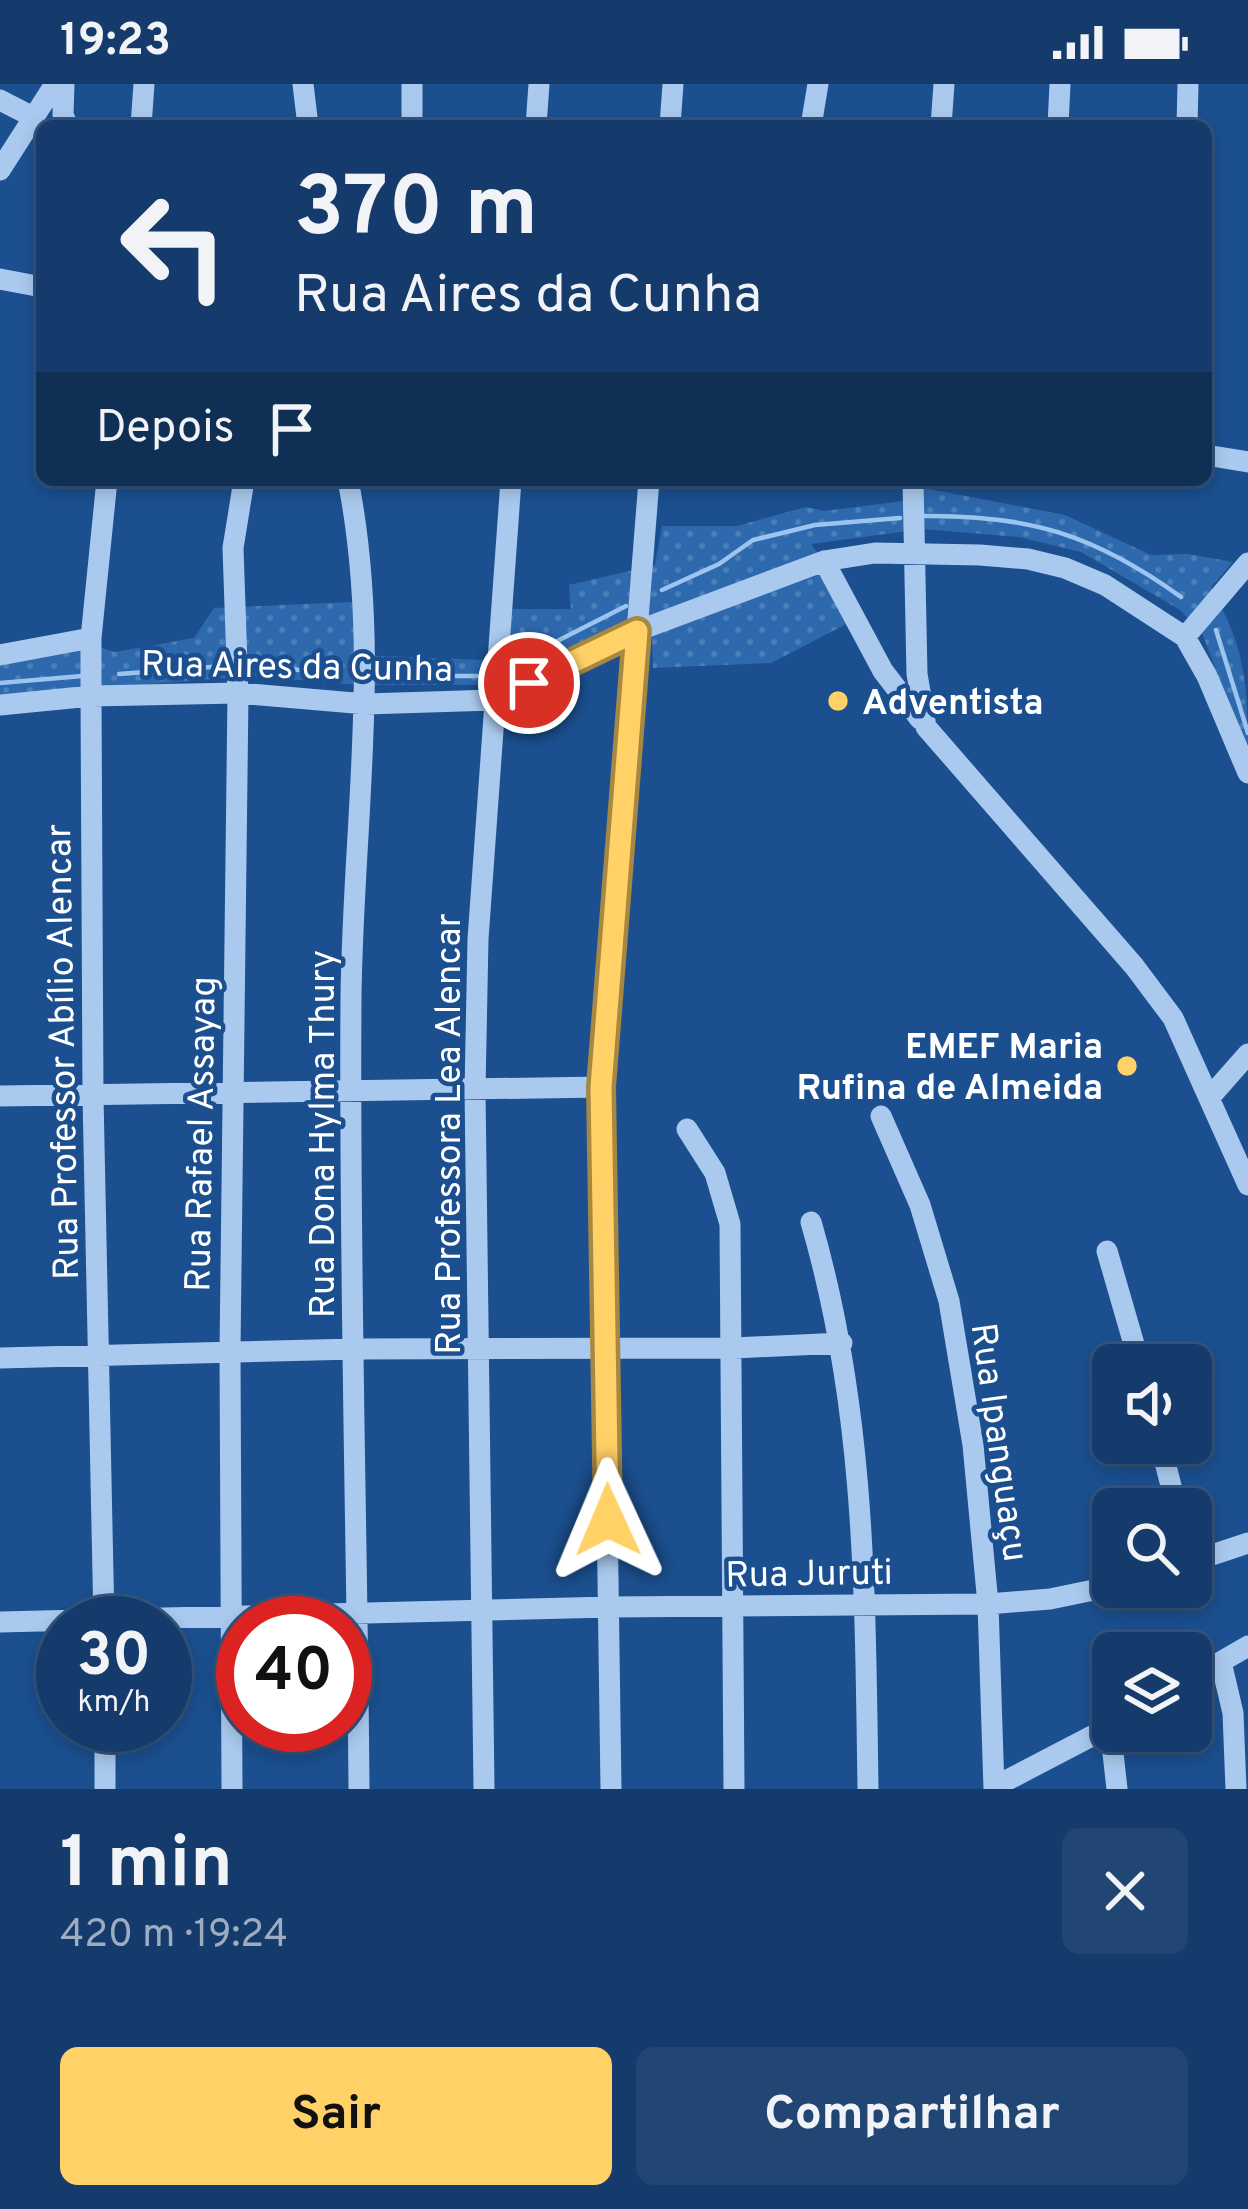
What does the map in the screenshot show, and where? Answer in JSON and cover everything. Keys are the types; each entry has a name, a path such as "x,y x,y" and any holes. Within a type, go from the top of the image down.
{"street":[{"path":"60,84 65,120"},
{"path":"43,120 60,84"},
{"path":"141,120 143,84"},
{"path":"303,84 307,120"},
{"path":"412,84 412,120"},
{"path":"536,120 538,84"},
{"path":"670,120 673,84"},
{"path":"812,120 818,84"},
{"path":"941,120 944,84"},
{"path":"1058,120 1060,84"},
{"path":"1187,120 1188,84"},
{"path":"0,100 36,127"},
{"path":"0,170 36,131"},
{"path":"0,279 36,286"},
{"path":"1212,456 1248,462"},
{"name":"Rua Professor Abílio Alencar","path":"103,1596 91,696 106,486"},
{"name":"Rua Rafael Assayag","path":"229,1596 238,693 233,548 243,486"},
{"name":"Rua Dona Hylma Thury","path":"349,486 360,541 366,704 356,852 353,1092 358,1596"},
{"name":"Rua Professora Lea Alencar","path":"484,1789 475,1090 478,939 511,486"},
{"path":"611,1789 601,1087 649,486"},
{"path":"913,486 916,674 926,727"},
{"name":"Rua Aires da Cunha","path":"0,705 91,696 238,693 366,704 493,700 637,631 824,561 875,553 1028,559 1065,568 1121,595 1185,637 1248,772"},
{"path":"824,561 883,671 1173,1018 1248,1185"},
{"path":"1185,637 1247,570"},
{"path":"0,655 92,638"},
{"path":"1210,1097 1248,1054"},
{"path":"0,1096 601,1087"},
{"name":"Rua Ipanguaçu","path":"881,1116 920,1205 949,1301 973,1445 988,1604 994,1788"},
{"path":"687,1129 715,1173 730,1224 734,1789"},
{"path":"811,1222 842,1343 854,1425 866,1604 868,1789"},
{"path":"1107,1251 1134,1344"},
{"path":"0,1358 356,1348 734,1348 842,1343"},
{"path":"1212,1555 1248,1543"},
{"name":"Rua Juruti","path":"372,1612 988,1604 1092,1590"},
{"name":"Rua Juruti","path":"0,1622 36,1622"},
{"path":"1212,1666 1248,1646"},
{"path":"1221,1661 1235,1733 1236,1789"},
{"path":"994,1788 1092,1736"},
{"path":"105,1752 105,1789"},
{"name":"Rua Rafael Assayag","path":"231,1752 232,1789"},
{"name":"Rua Dona Hylma Thury","path":"359,1752 359,1789"},
{"path":"1115,1752 1118,1789"}],"shaded area":[{"path":"924,488 1065,515 1151,555 1188,554 1233,562 1211,587 1232,630 1243,668 1248,754 1202,633 1180,610 1081,552 1019,537 923,529 811,544 862,616 771,663 653,668 652,636 629,619 488,685 357,685 253,676 0,696 0,657 83,642 115,652 194,638 214,608 352,602 356,655 484,660 509,655 512,609 571,609 569,585 655,565 662,526 737,526 806,507 824,511 903,501"}],"waterway":[{"path":"924,516 997,520 1060,533 1119,558 1181,597"},
{"path":"662,590 719,564 753,540 815,525 900,518"},
{"path":"520,660 626,606"},
{"path":"1216,630 1248,733"},
{"path":"119,674 224,666"},
{"path":"260,666 338,674"},
{"path":"0,683 82,676"},
{"path":"393,676 477,676"}],"place":[{"name":"Adventista","path":"838,701"},
{"name":"EMEF Maria Rufina de Almeida","path":"1127,1066"}],"route":[{"path":"529,683 637,631 601,1087 608,1520"}]}
